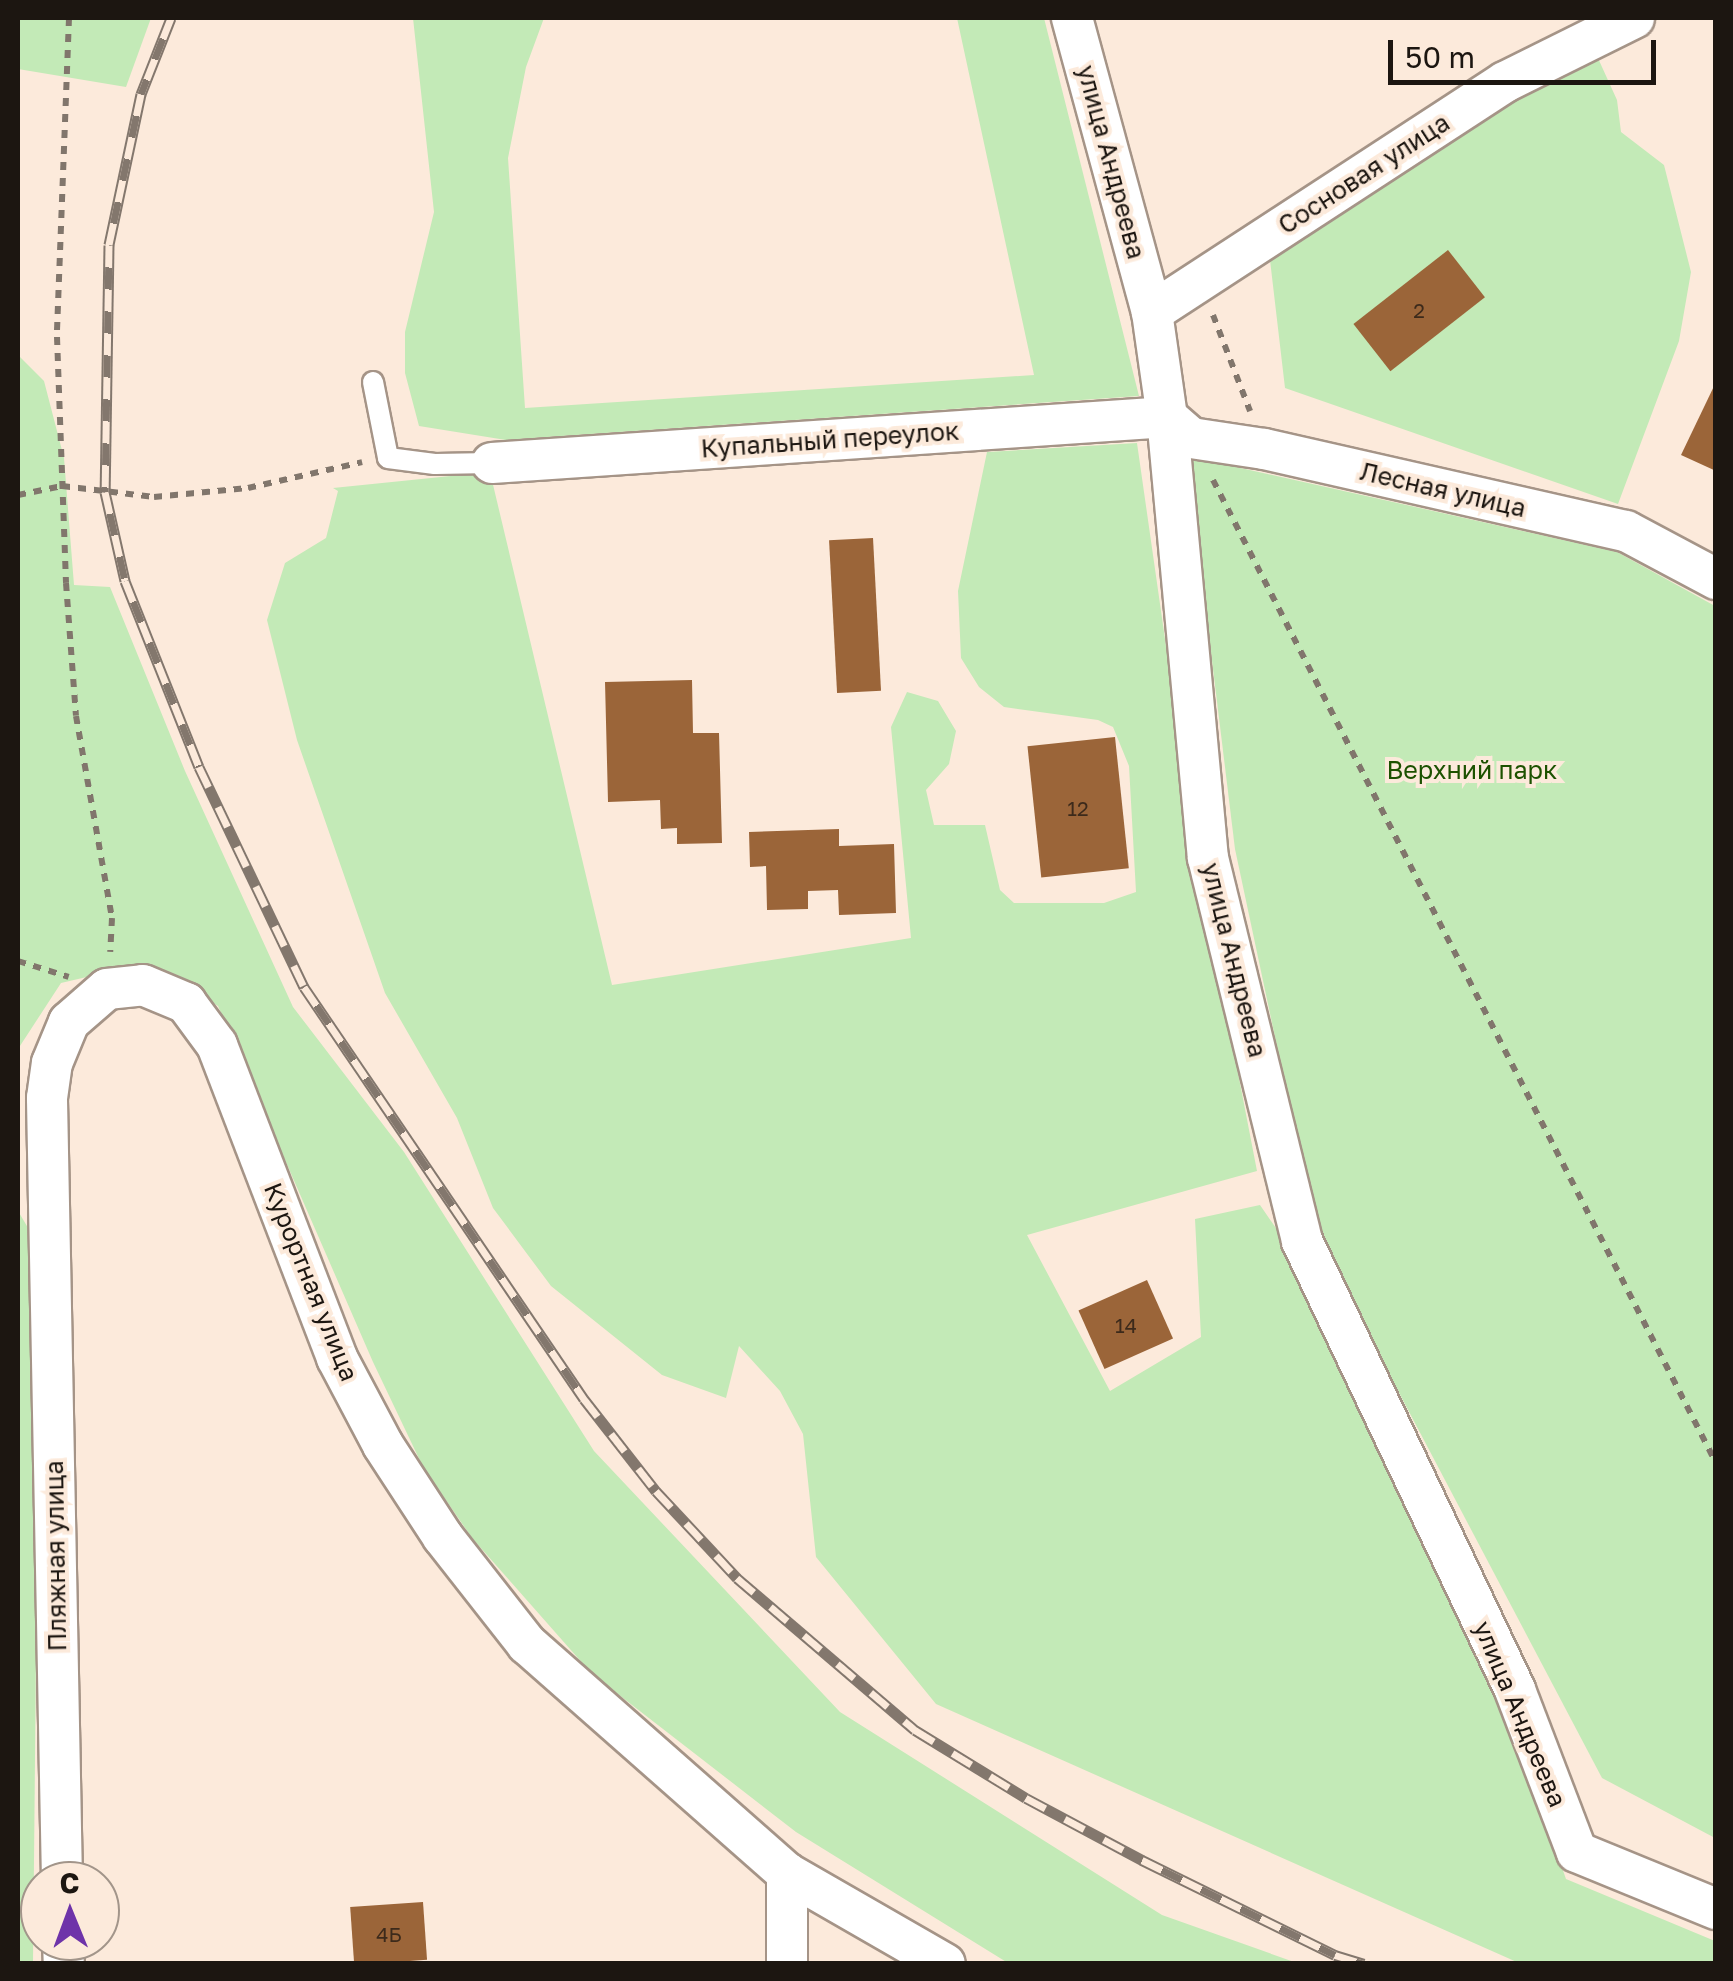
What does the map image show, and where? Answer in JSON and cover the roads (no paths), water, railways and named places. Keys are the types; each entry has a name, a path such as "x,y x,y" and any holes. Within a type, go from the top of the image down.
{"street":[{"name":"улица Андреева","path":"1072,18 1152,312 1179,428 1208,858 1302,1240 1515,1690 1577,1852 1716,1909"},
{"name":"Сосновая улица","path":"1152,312 1505,82 1634,18"},
{"name":"Лесная улица","path":"1179,428 1626,531 1716,579"},
{"name":"Купальный переулок","path":"492,463 1179,428"},
{"name":"Курортная улица","path":"50,1232 47,1098 52,1063 69,1022 107,989 143,986 186,1003 217,1045 338,1358 383,1445 444,1537 528,1644 788,1873 945,1964"},
{"name":"Пляжная улица","path":"50,1232 62,1861"},
{"path":"787,1964 788,1873"}],"lane":[{"path":"373,382 388,458 435,464 492,463"}],"railway":[{"path":"171,18 141,94 109,245 105,492 125,581 199,767 304,987 584,1399 656,1491 737,1578 915,1730 1026,1798 1142,1860 1335,1955 1364,1964"}],"park label":[{"name":"Верхний парк","path":"1472,770"}]}
